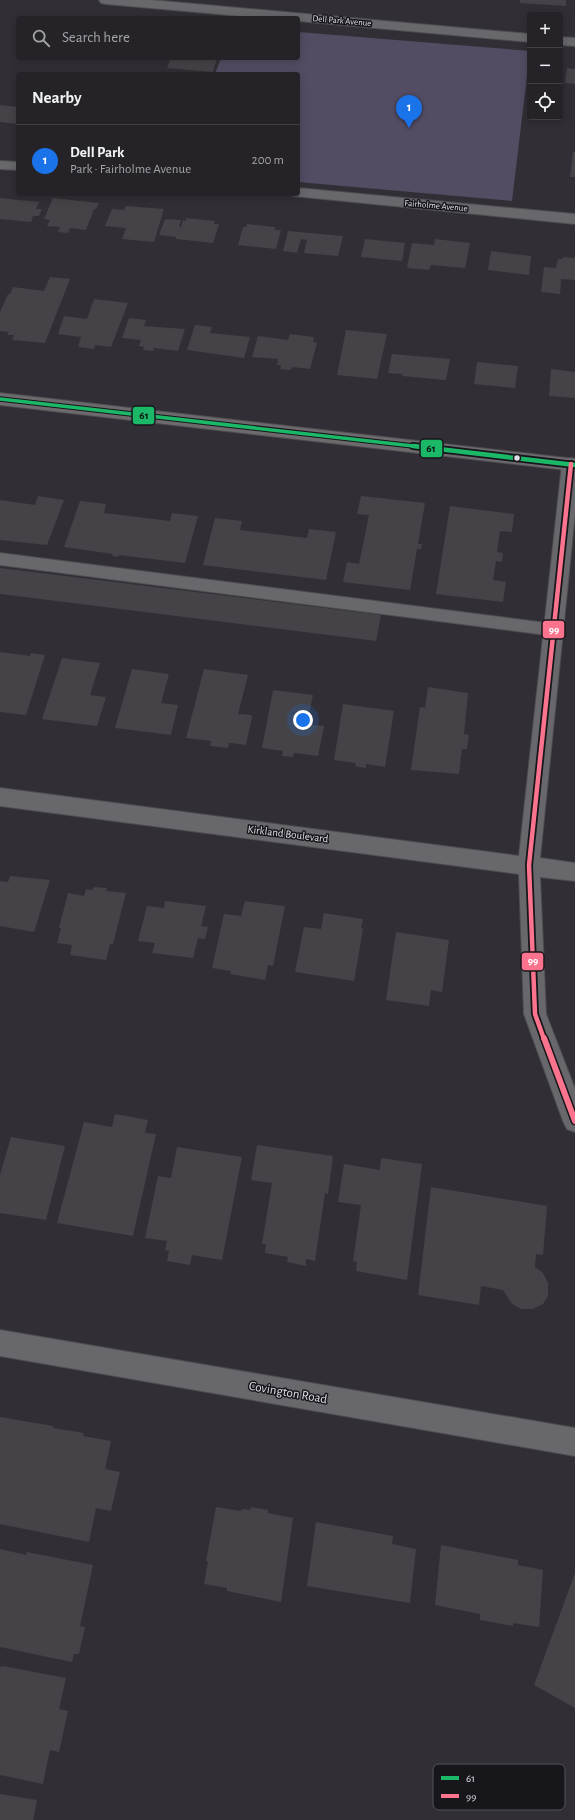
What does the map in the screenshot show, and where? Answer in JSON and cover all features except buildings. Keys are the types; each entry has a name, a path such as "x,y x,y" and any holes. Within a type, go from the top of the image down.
{"main road":[{"path":"0,399 573,465"}],"street":[{"name":"Dell Park Avenue","path":"106,0 285,16"},
{"name":"Dell Park Avenue","path":"300,17 527,38"},
{"path":"563,41 575,42"},
{"path":"0,164 16,166"},
{"name":"Fairholme Avenue","path":"300,193 575,220"},
{"path":"573,465 554,630 530,865 536,1014 575,1121"},
{"name":"Kirkland Boulevard","path":"0,797 575,872"},
{"name":"Covington Road","path":"0,1343 575,1442"}],"lane":[{"path":"0,559 554,630"}],"shaded area":[{"path":"300,32 527,51 527,76 512,201 300,182 300,72 216,72 220,60 300,60"}],"transit line":[{"name":"61","path":"0,399 575,465"},
{"name":"99","path":"571,464 529,865 535,1014 575,1121"}],"place":[{"name":"Dell Park","path":"409,128"}]}
